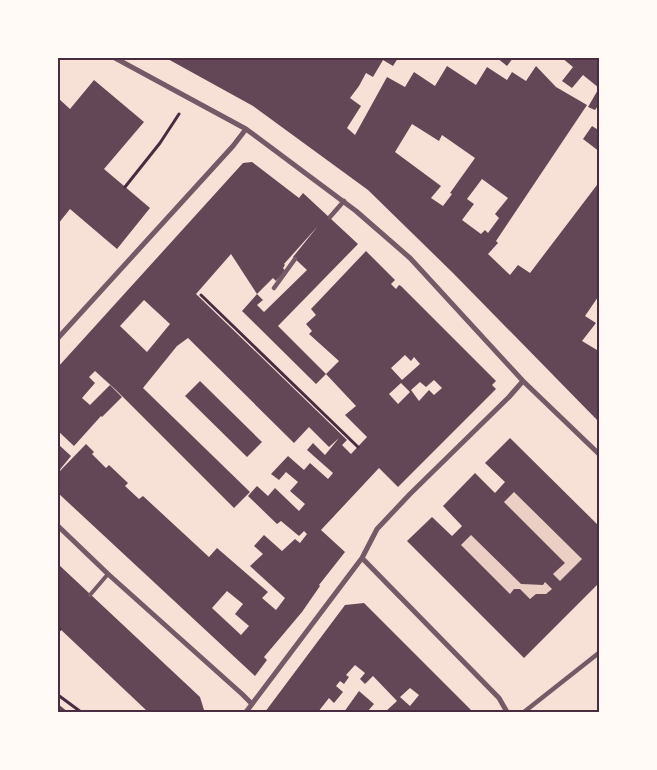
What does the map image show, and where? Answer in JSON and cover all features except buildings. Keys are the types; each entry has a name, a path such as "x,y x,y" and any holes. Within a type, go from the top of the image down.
{"street":[{"path":"115,58 246,129 344,201 410,258 523,381 600,455"},
{"path":"58,338 233,146 246,129"},
{"path":"330,217 344,201"},
{"path":"274,288 296,259"},
{"path":"246,712 362,558 377,529 403,501 510,397 523,381"},
{"path":"58,526 108,574 252,704"},
{"path":"362,558 499,698 507,712"},
{"path":"524,712 600,652"}],"lane":[{"path":"58,555 58,562"},
{"path":"90,595 108,574"}],"path":[{"path":"125,187 160,143 179,114"},
{"path":"201,295 358,447"},
{"path":"58,695 81,712"}],"shaded area":[{"path":"514,492 582,559 560,581 553,574 565,563 504,502"},
{"path":"471,535 521,584 543,585 545,582 552,589 546,594 530,599 514,590 510,594 461,546"}]}
